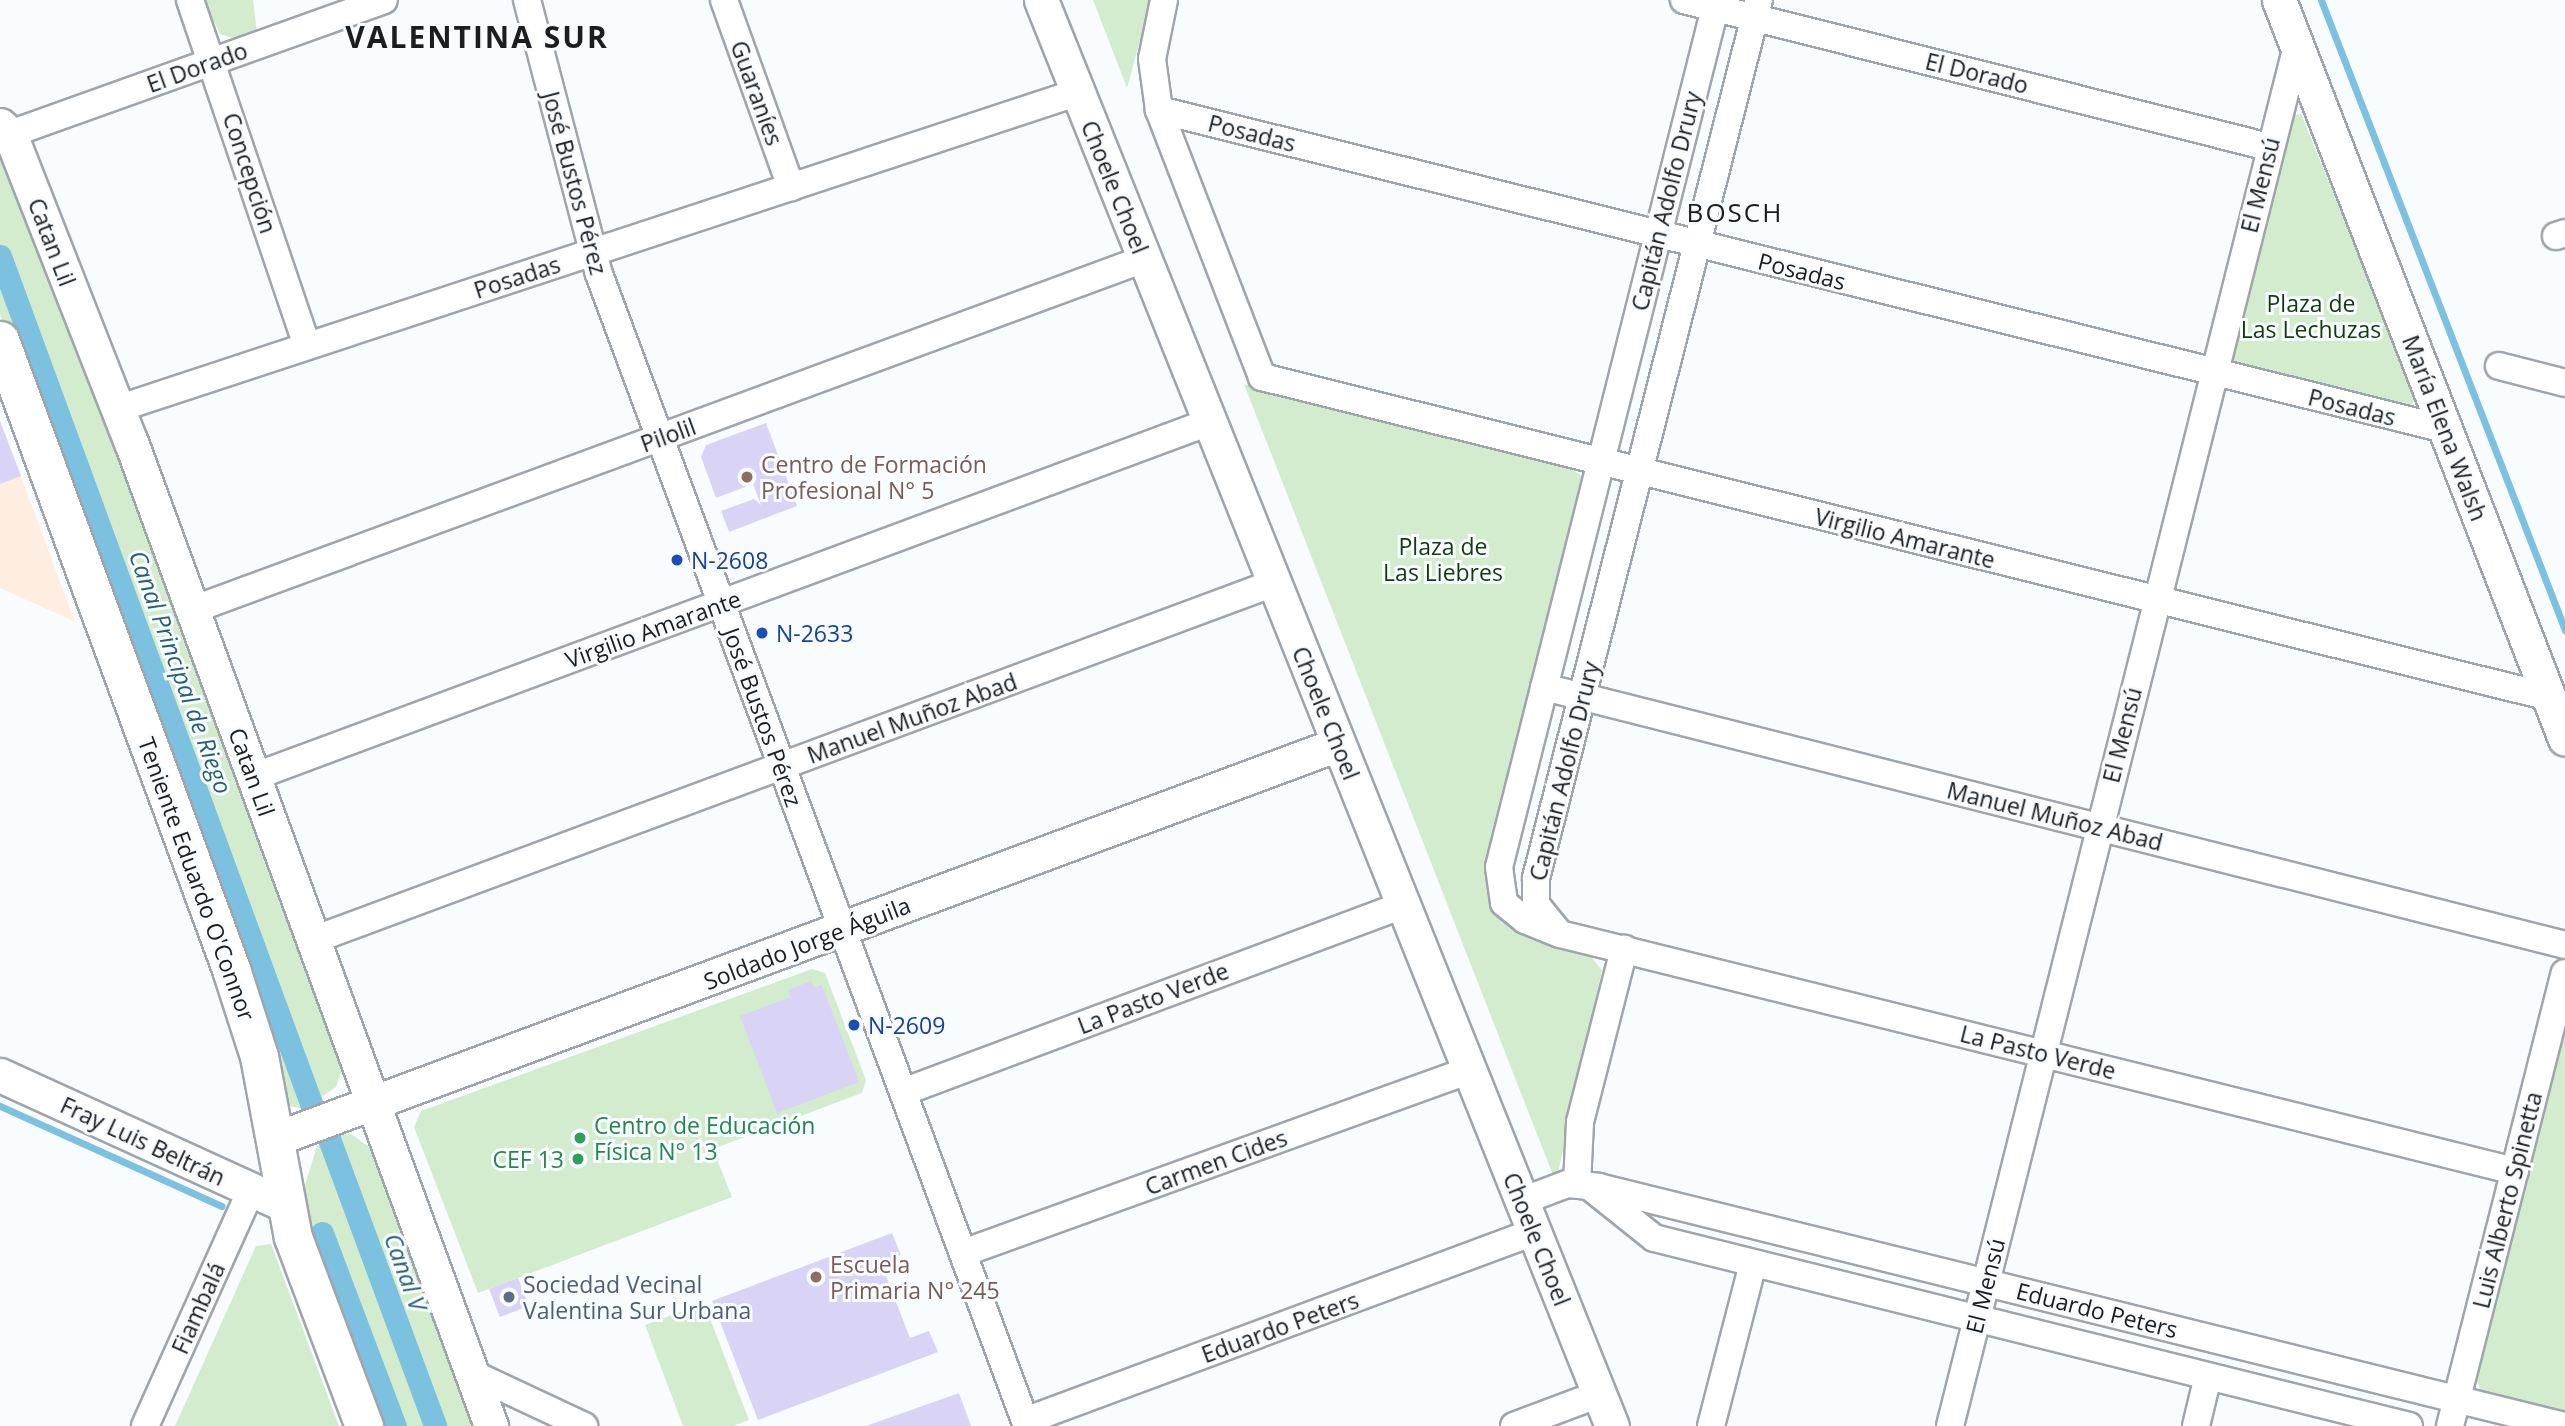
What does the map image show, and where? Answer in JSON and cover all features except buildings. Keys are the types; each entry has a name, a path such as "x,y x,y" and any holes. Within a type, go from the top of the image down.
{"main road":[{"name":"Teniente Eduardo O'Connor","path":"0,340 231,969 259,1056 287,1206 364,1426"}],"street":[{"name":"Concepción","path":"190,0 213,61 307,346"},
{"name":"El Dorado","path":"5,130 213,61 384,0"},
{"name":"José Bustos Pérez","path":"527,0 592,252 1026,1423"},
{"name":"Guaraníes","path":"724,0 791,187"},
{"name":"Choele Choel","path":"1041,0 1612,1426"},
{"path":"1159,110 1152,72 1164,0"},
{"name":"El Dorado","path":"1684,0 1757,9 2269,146"},
{"name":"María Elena Walsh","path":"2279,0 2565,739"},
{"name":"Capitán Adolfo Drury","path":"1560,934 1513,913 1498,881 1544,687 1716,4"},
{"name":"Capitán Adolfo Drury","path":"1560,934 1540,916 1534,892 1757,9"},
{"name":"El Mensú","path":"1950,1426 2269,146 2297,46"},
{"name":"Posadas","path":"117,409 1076,93"},
{"name":"Posadas","path":"1159,110 2445,429"},
{"name":"Virgilio Amarante","path":"1159,110 1262,377 2549,697"},
{"name":"Catan Lil","path":"5,130 117,409 491,1426"},
{"name":"Pilolil","path":"192,610 1144,259"},
{"path":"2499,366 2565,383"},
{"name":"Virgilio Amarante","path":"253,777 1209,422"},
{"name":"Manuel Muñoz Abad","path":"313,940 1274,583"},
{"name":"Manuel Muñoz Abad","path":"1544,687 2565,945"},
{"name":"Soldado Jorge Águila","path":"275,1139 374,1106 1338,744"},
{"name":"La Pasto Verde","path":"903,1092 1403,905"},
{"name":"La Pasto Verde","path":"1560,934 2515,1171"},
{"path":"1522,1201 1583,1184 1580,1122 1624,949"},
{"name":"Luis Alberto Spinetta","path":"2450,1426 2565,974"},
{"name":"Carmen Cides","path":"963,1253 1469,1070"},
{"name":"Fray Luis Beltrán","path":"0,1075 287,1206"},
{"name":"Eduardo Peters","path":"1583,1184 1644,1234 1753,1264 2409,1426"},
{"name":"Eduardo Peters","path":"1583,1184 2565,1426"},
{"name":"Fiambalá","path":"145,1426 251,1190"},
{"name":"Eduardo Peters","path":"1026,1423 1534,1232"},
{"path":"1711,1426 1753,1264"},
{"path":"471,1373 584,1426"},
{"path":"2196,1426 2208,1376"},
{"path":"1514,1426 1599,1394"}],"shaded area":[{"path":"0,420 75,622 0,588"}],"green space":[{"path":"204,0 253,0 257,33 233,38 220,34"},
{"path":"1093,0 1151,0 1127,88"},
{"name":"Plaza de Las Lechuzas","path":"2301,114 2416,395 2410,410 2231,364 2293,115"},
{"path":"0,141 344,1063 336,1087 304,1109 283,1105 245,983 0,314"},
{"name":"Plaza de Las Liebres","path":"1244,384 1562,464 1584,477 1497,913 1512,927 1592,958 1602,970 1558,1173 1553,1175"},
{"name":"Centro de Educación Física N° 13","path":"812,969 825,973 866,1080 862,1093 713,1149 732,1197 478,1293 414,1127 421,1111"},
{"path":"2565,1020 2565,1417 2482,1393 2476,1378"},
{"path":"351,1134 372,1149 475,1426 378,1426 318,1265 302,1195 317,1146 328,1136"},
{"path":"271,1244 339,1426 175,1426 256,1246"},
{"path":"704,1303 749,1420 733,1426 683,1426 645,1325"}],"waterway":[{"path":"2321,0 2565,630"},
{"name":"Canal Principal de Riego","path":"0,256 312,1106"},
{"path":"0,1106 221,1206"},
{"name":"Canal V","path":"328,1136 435,1426"},
{"name":"Canal Principal de Riego","path":"322,1233 395,1426"}],"place":[{"name":"Centro de Formación Profesional N° 5","path":"747,477"},
{"name":"N-2608","path":"677,560"},
{"name":"N-2633","path":"762,633"},
{"name":"N-2609","path":"854,1025"},
{"name":"Centro de Educación Física N° 13","path":"580,1138"},
{"name":"CEF 13","path":"578,1159"},
{"name":"Escuela Primaria N° 245","path":"816,1277"},
{"name":"Sociedad Vecinal Valentina Sur Urbana","path":"509,1297"}],"district":[{"name":"VALENTINA SUR","path":"477,37"},
{"name":"BOSCH","path":"1735,213"}]}
